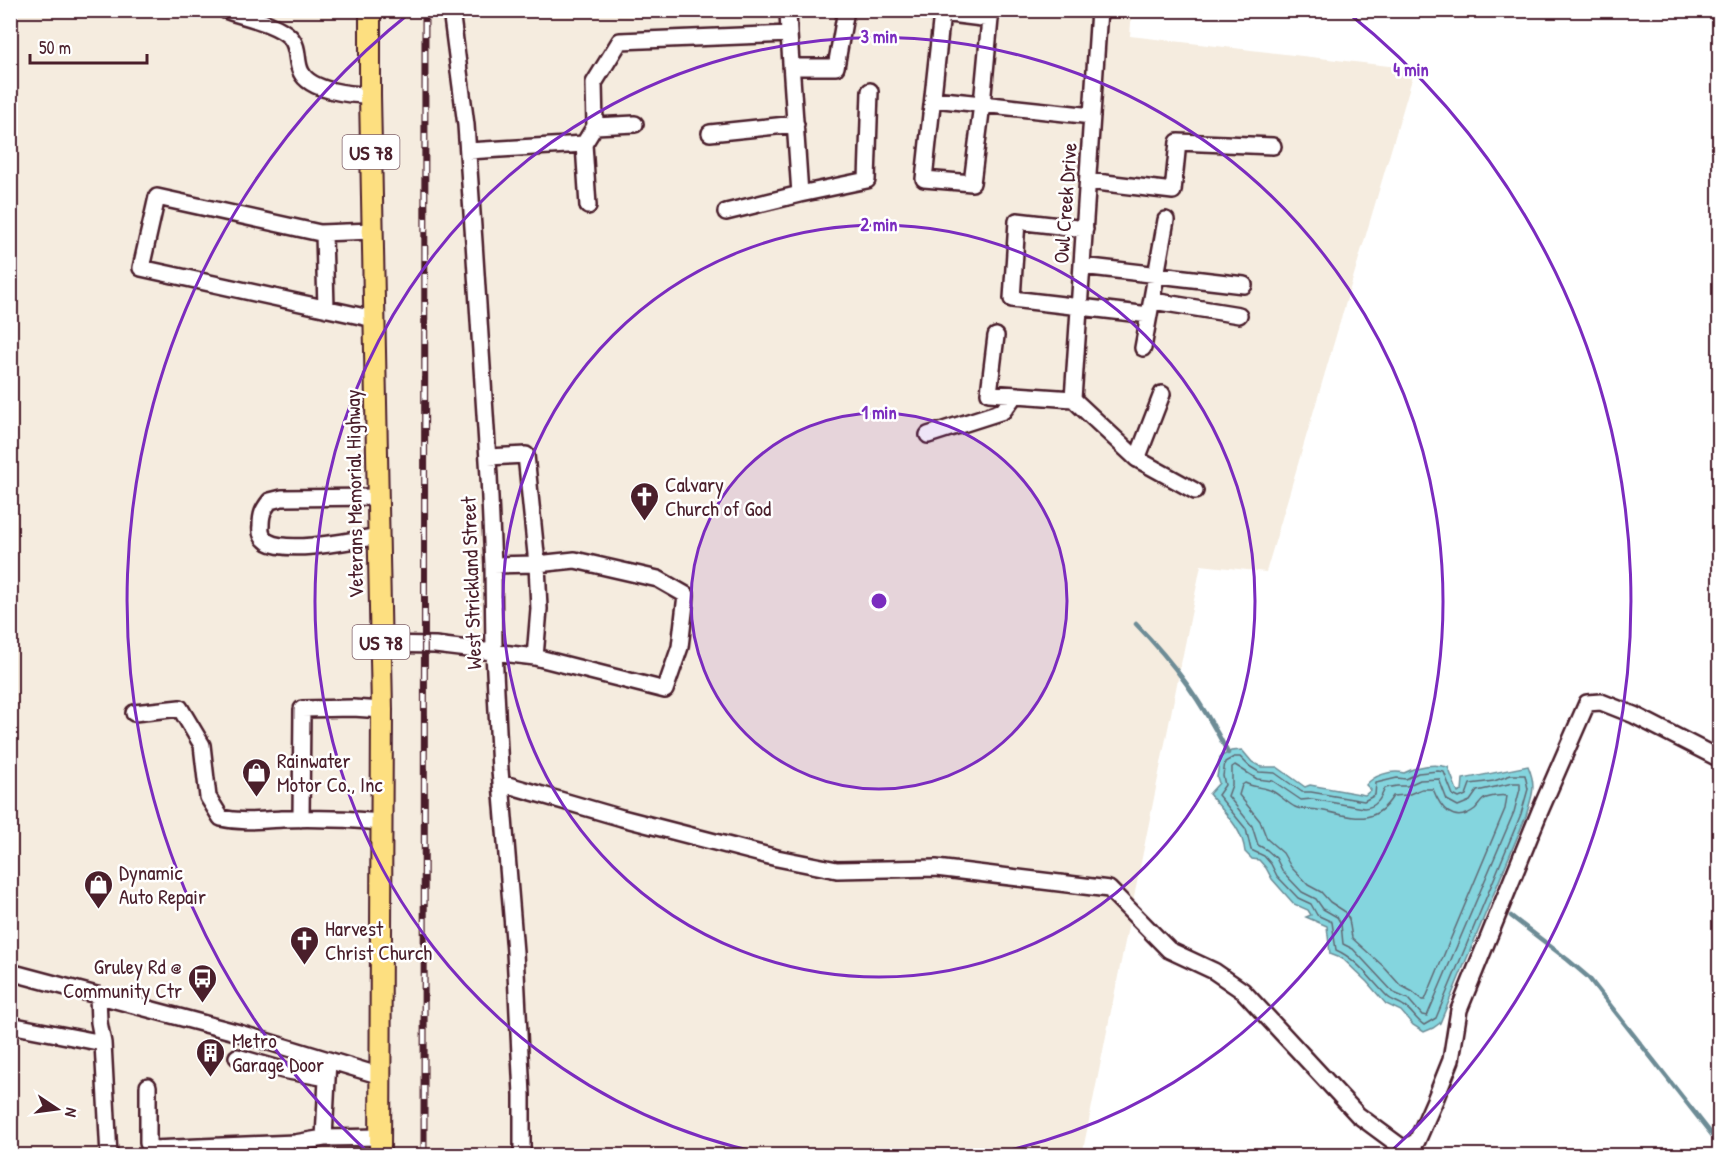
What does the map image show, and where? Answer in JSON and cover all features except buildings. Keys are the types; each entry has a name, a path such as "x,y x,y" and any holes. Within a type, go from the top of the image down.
{"main road":[{"path":"361,10 370,39"},
{"name":"Veterans Memorial Highway","path":"370,10 382,710 380,1146"}],"street":[{"path":"225,10 280,29 291,38 297,48 300,71 308,82 326,89 370,95"},
{"name":"West Strickland Street","path":"451,10 468,151 488,457 494,652 501,783 515,952 522,1095 522,1155"},
{"path":"788,10 800,194"},
{"path":"791,67 836,67 846,10"},
{"name":"Owl Creek Drive","path":"1073,399 1100,10"},
{"path":"942,13 990,19 982,104 972,183 924,179 942,13"},
{"path":"588,206 584,144 595,126 594,83 620,41 789,34"},
{"path":"726,212 867,180 870,91"},
{"path":"933,99 1092,116"},
{"path":"595,126 635,124"},
{"path":"710,133 796,124"},
{"path":"1088,181 1173,190 1178,142 1273,146"},
{"path":"468,151 584,144"},
{"path":"373,231 324,233 157,197 141,268 374,319"},
{"path":"1143,348 1166,220"},
{"path":"1085,229 1017,221 1012,299 1079,306 1151,308 1239,315"},
{"path":"324,233 326,309"},
{"path":"1082,266 1244,285"},
{"path":"996,336 989,393 1073,399 1137,459 1195,491"},
{"path":"1137,459 1162,394"},
{"path":"928,435 1003,411 1015,395"},
{"path":"488,457 526,454 539,609 535,657"},
{"path":"378,497 282,498 270,501 261,512 261,533 267,541 296,546 336,543 379,536"},
{"path":"381,644 435,645 535,657 665,690 680,647 686,595 658,579 575,560 493,565"},
{"path":"501,783 622,818 777,858 837,870 936,868 1109,889 1169,950 1214,971 1243,991 1358,1115 1404,1149 1417,1141 1435,1100 1451,1060 1460,1010 1540,811 1587,703 1601,702 1634,715 1719,759"},
{"path":"134,713 180,708 202,745 208,797 221,818 238,822 301,819 382,822"},
{"path":"301,819 302,708 382,710"},
{"path":"10,972 239,1033 381,1076"},
{"path":"98,994 99,1022 104,1043 109,1155"},
{"path":"10,1025 104,1043"},
{"path":"237,1057 283,1070 327,1078"},
{"path":"324,1138 328,1060"},
{"path":"148,1086 148,1143 152,1152 248,1150 324,1138 380,1146"}],"shaded area":[{"path":"1132,10 1130,36 1415,69 1266,572 1201,565 1082,1155 11,1155 10,11"}],"water":[{"path":"1242,750 1252,762 1261,767 1277,767 1305,787 1310,785 1365,795 1371,790 1366,785 1378,776 1394,772 1404,773 1425,766 1448,767 1458,793 1462,791 1463,779 1528,766 1533,786 1526,816 1440,1023 1433,1028 1424,1032 1413,1025 1401,1011 1386,1004 1343,959 1330,954 1327,926 1306,917 1311,915 1308,910 1294,904 1259,860 1252,859 1245,852 1237,828 1209,794 1219,783 1217,777 1220,757 1231,751"}],"waterway":[{"path":"1136,624 1187,684 1228,753"},
{"path":"1511,916 1588,977 1720,1145"}],"railway":[{"path":"424,1156 425,10"}],"place":[{"name":"Calvary Church of God","path":"644,522"},
{"name":"Rainwater Motor Co., Inc","path":"256,798"},
{"name":"Dynamic Auto Repair","path":"98,910"},
{"name":"Harvest Christ Church","path":"304,966"},
{"name":"Gruley Rd @ Community Ctr","path":"203,1004"},
{"name":"Metro Garage Door","path":"211,1078"}]}
